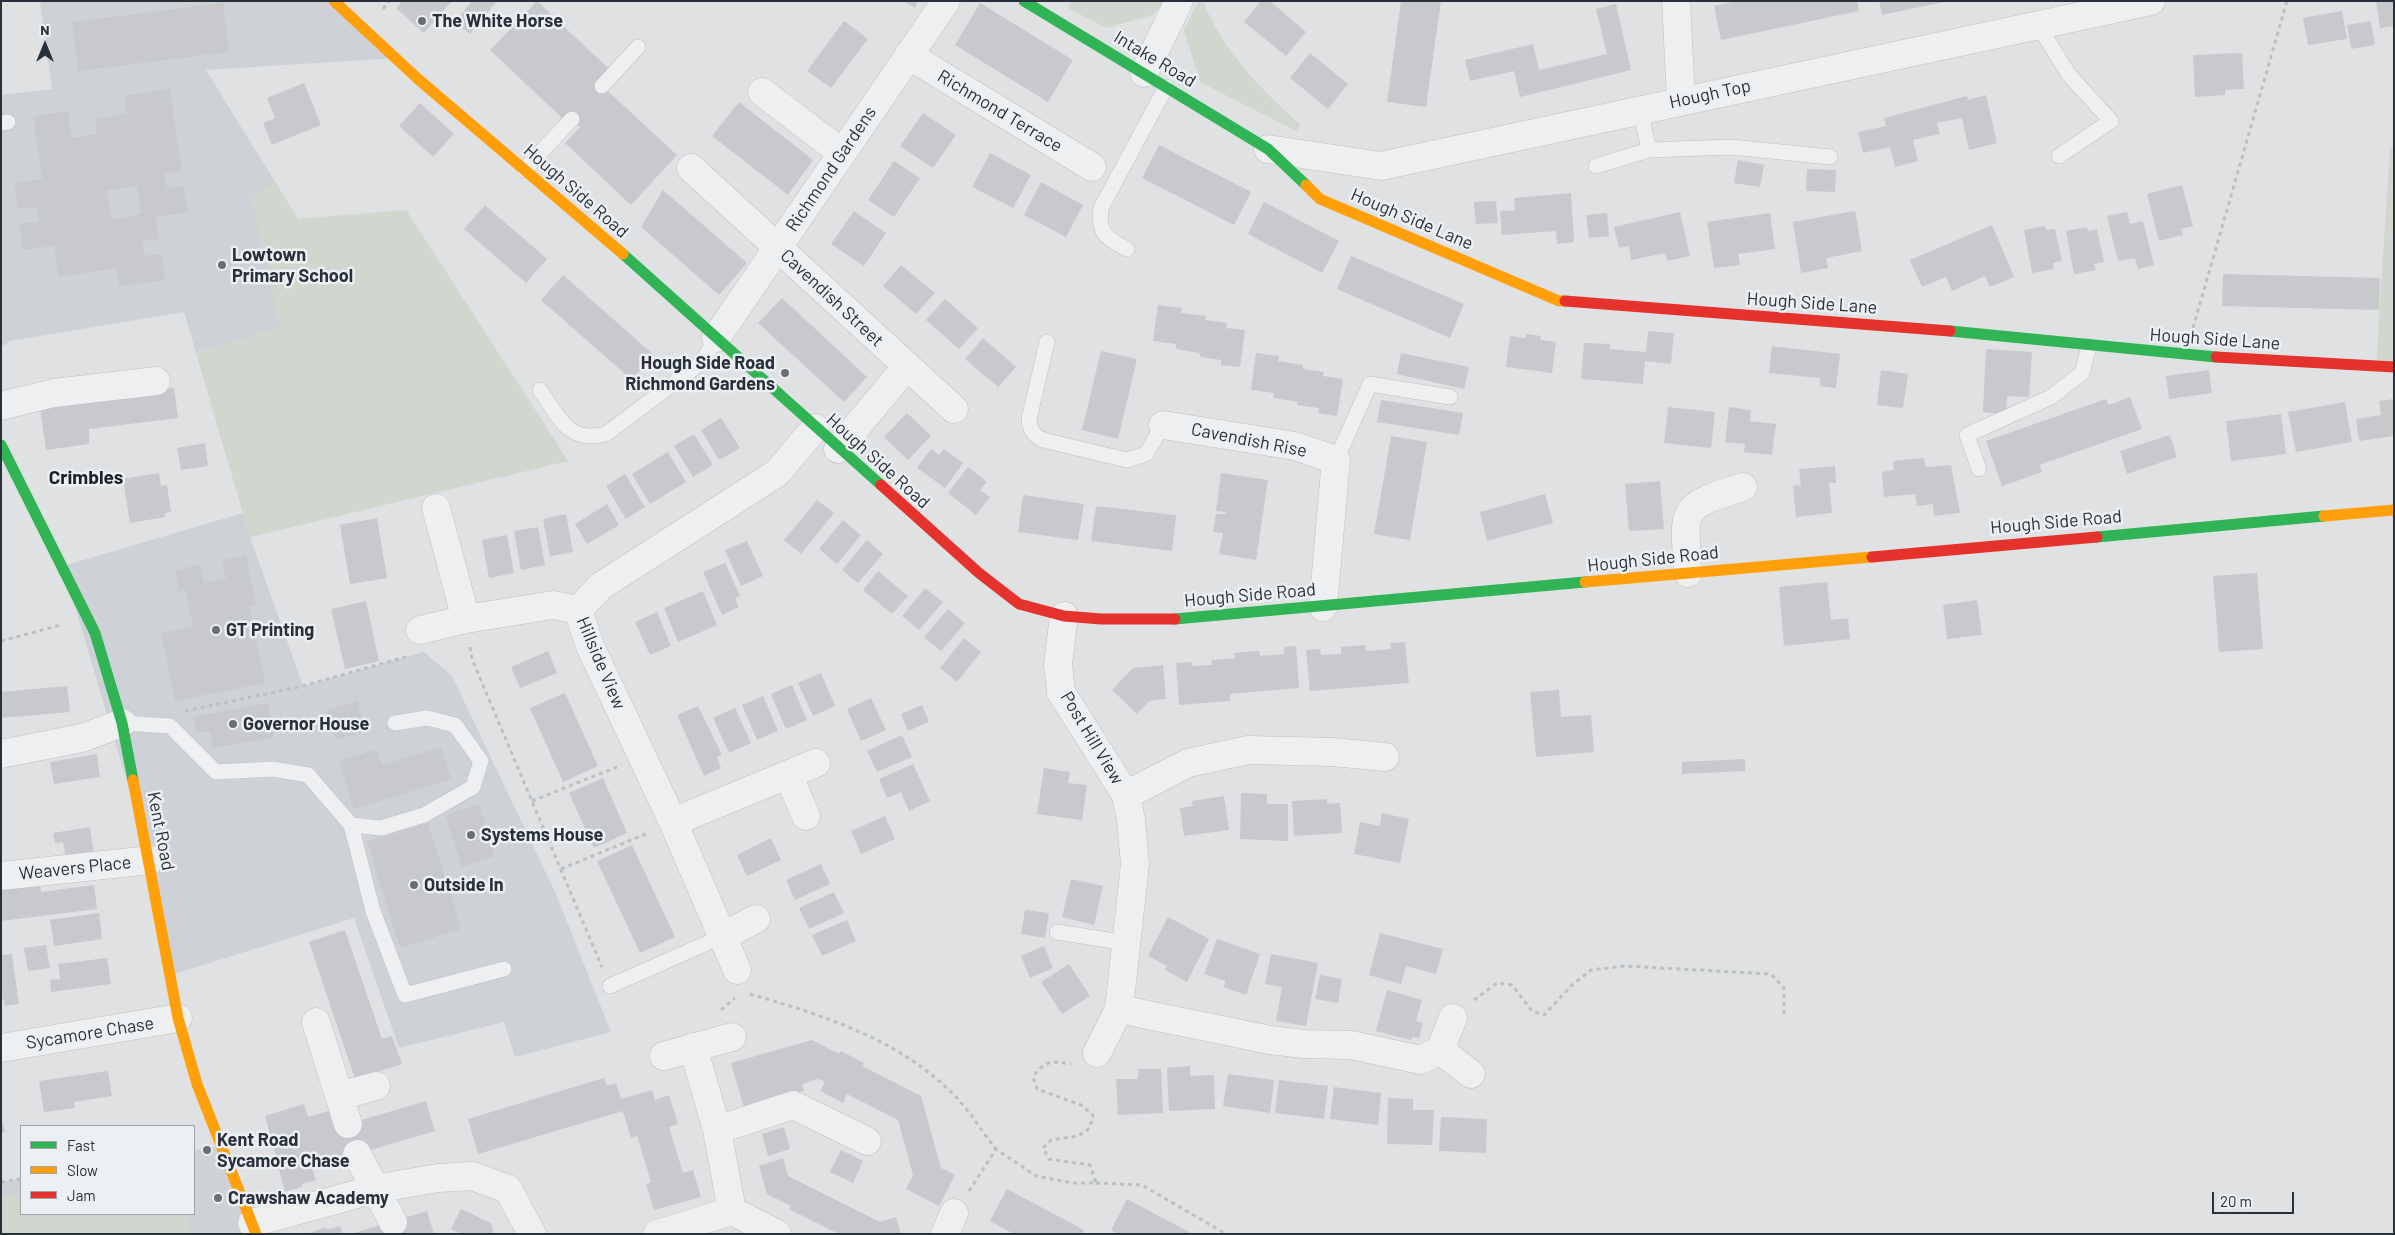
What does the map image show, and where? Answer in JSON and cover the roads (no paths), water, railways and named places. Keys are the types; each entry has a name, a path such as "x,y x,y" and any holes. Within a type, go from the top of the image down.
{"main road":[{"name":"Hough Side Road","path":"334,1 418,79 716,338 979,573 1019,604 1064,616 1101,619 1176,619 2394,510"},
{"name":"Intake Road","path":"1024,1 1268,149"},
{"name":"Hough Side Lane","path":"1268,149 1320,199 1559,301 1925,328 2185,355 2394,367"},
{"name":"Kent Road","path":"1,445 95,633 122,723 150,860 178,1018 197,1084 254,1228"}],"street":[{"name":"Richmond Gardens","path":"716,338 946,1"},
{"path":"1155,80 1179,1"},
{"path":"1676,1 1681,100"},
{"name":"Hough Top","path":"1268,149 1382,166 1681,100 2151,1"},
{"name":"Richmond Terrace","path":"908,56 1092,167"},
{"path":"762,92 842,153"},
{"name":"Cavendish Street","path":"691,168 954,409"},
{"path":"838,448 907,366"},
{"path":"1,406 54,393 156,381"},
{"name":"Cavendish Rise","path":"1163,425 1295,446 1336,460"},
{"name":"Hillside View","path":"737,970 672,822 590,646 578,610 601,586 777,473 815,428"},
{"path":"1323,606 1336,460"},
{"path":"1688,573 1686,518 1694,506 1706,499 1743,487"},
{"path":"436,508 466,619"},
{"path":"420,630 466,619 552,605 578,610"},
{"name":"Post Hill View","path":"1064,616 1058,664 1061,692 1126,795 1135,864 1119,1009 1097,1053"},
{"path":"1,754 82,738 122,723"},
{"path":"1126,795 1188,763 1248,750 1332,752 1385,757"},
{"path":"672,822 816,763"},
{"path":"788,774 806,816"},
{"name":"Weavers Place","path":"1,876 150,860"},
{"path":"723,936 756,919"},
{"path":"1119,1009 1270,1040 1304,1044 1351,1045 1421,1060 1440,1050 1452,1018"},
{"name":"Sycamore Chase","path":"1,1048 178,1018"},
{"path":"316,1022 348,1124"},
{"path":"664,1056 732,1036"},
{"path":"693,1047 717,1130 732,1211"},
{"path":"1440,1050 1471,1074"},
{"path":"340,1096 376,1086"},
{"path":"717,1130 793,1105 867,1141"},
{"path":"357,1154 393,1222"},
{"path":"254,1228 375,1189 438,1178 472,1176 508,1189 532,1234"},
{"path":"657,1234 732,1211 777,1234"}],"lane":[{"path":"2038,25 2069,75 2111,121 2059,156"},
{"path":"602,86 638,47"},
{"path":"1127,249 1107,238 1102,231 1100,221 1102,208 1155,80"},
{"path":"1640,109 1648,150"},
{"path":"524,170 572,119"},
{"path":"1596,166 1648,150 1732,147 1830,157"},
{"path":"540,390 570,431 581,436 595,437 606,434 702,362 716,338"},
{"path":"1047,342 1029,419 1030,428 1034,435 1042,440 1127,460 1146,454 1163,425"},
{"path":"1979,469 1967,435 2051,397 2082,373 2089,346"},
{"path":"1336,460 1370,384 1450,397"},
{"path":"351,825 381,828 424,815 473,787 481,761 455,725 427,718 395,723"},
{"path":"122,723 170,726 216,772 273,769 308,774 351,825 373,911 405,996 504,970"},
{"path":"1057,932 1127,942"},
{"path":"610,986 723,936"}],"place":[{"name":"The White Horse","path":"422,21"},
{"name":"Lowtown Primary School","path":"222,265"},
{"name":"Hough Side Road Richmond Gardens","path":"785,373"},
{"name":"GT Printing","path":"216,630"},
{"name":"Governor House","path":"233,724"},
{"name":"Systems House","path":"471,835"},
{"name":"Outside In","path":"414,885"},
{"name":"Kent Road Sycamore Chase","path":"207,1150"},
{"name":"Crawshaw Academy","path":"218,1198"}],"district":[{"name":"Crimbles","path":"86,478"}]}
